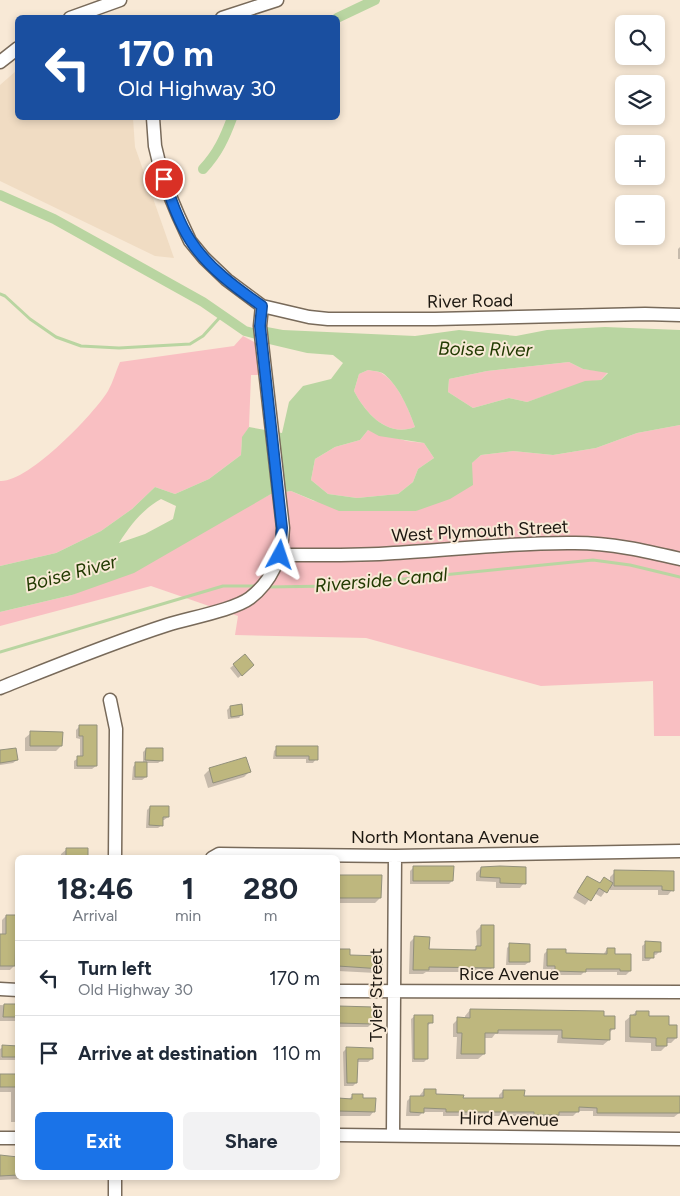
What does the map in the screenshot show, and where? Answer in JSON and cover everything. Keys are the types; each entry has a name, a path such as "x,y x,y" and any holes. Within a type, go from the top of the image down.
{"street":[{"path":"78,15 120,0"},
{"path":"231,15 277,0"},
{"path":"0,62 15,50"},
{"path":"0,688 129,638 240,604 262,587 274,570 280,555 282,528 260,326 262,306 227,280 204,258 190,241 164,179 155,146 153,120"},
{"name":"River Road","path":"262,306 293,314 328,319 435,320 644,314 680,315"},
{"name":"West Plymouth Street","path":"280,555 392,554 498,545 576,543 610,545 680,559"},
{"path":"110,700 116,729 115,855"},
{"name":"North Montana Avenue","path":"340,855 680,852"},
{"name":"North Montana Avenue","path":"217,855 307,855"},
{"name":"Tyler Street","path":"393,1135 395,856"},
{"path":"0,989 15,990"},
{"name":"Rice Avenue","path":"340,991 680,992"},
{"name":"Hird Avenue","path":"340,1134 680,1139"},
{"path":"0,1138 15,1138"},
{"path":"115,1180 115,1196"}],"shaded area":[{"path":"15,72 15,120 133,120 135,147 174,258 155,256 0,181 0,85"},
{"path":"243,336 258,344 261,375 251,375 249,427 242,438 241,455 209,479 175,494 155,487 132,509 101,531 56,553 0,566 0,481 12,479 27,471 75,430 108,391 120,362 234,346"},
{"path":"569,362 583,369 608,372 601,380 585,382 527,402 509,398 473,408 448,392 449,379 487,371"},
{"path":"368,370 382,373 394,384 407,406 415,427 405,430 387,427 365,408 354,391 359,374"},
{"path":"680,425 680,736 654,736 653,681 541,686 366,638 235,635 238,616 151,586 0,626 0,612 72,595 271,494 291,491 314,501 379,511 416,511 481,455 513,451 553,455 596,448 637,433"},
{"path":"368,430 407,441 424,443 434,458 418,469 413,482 398,494 357,498 328,494 311,480 315,459 335,447 360,440"}],"water":[{"name":"Boise River","path":"267,327 283,330 415,336 459,330 516,336 547,330 605,327 680,330 680,425 637,433 596,448 553,455 513,451 481,455 472,463 473,485 450,499 416,511 339,511 291,491 271,494 134,573 72,595 0,612 0,566 56,553 101,531 132,509 155,487 175,494 209,479 241,455 242,437 249,427 282,433 289,402 303,386 331,379 343,363 333,355 307,353 269,344","holes":["569,362 583,369 608,373 601,380 585,381 527,402 509,398 473,408 448,392 449,379 487,371","368,370 376,371 389,379 403,399 415,427 405,430 387,427 371,415 354,391 359,374","368,430 379,436 424,443 434,458 418,469 413,482 398,494 357,498 328,494 311,480 315,459 335,447 360,440","161,499 176,506 173,519 145,534 119,543 137,518"]}],"building":[{"path":"245,654 254,665 242,676 233,664"},
{"path":"242,704 243,715 231,717 230,706"},
{"path":"79,725 97,725 97,766 77,766 77,756 83,756 83,736 79,736"},
{"path":"30,731 63,732 62,746 30,746"},
{"path":"276,746 318,746 318,760 309,760 309,756 276,756"},
{"path":"16,748 18,760 0,763 0,750"},
{"path":"146,748 163,748 163,761 145,760"},
{"path":"246,757 251,772 213,783 209,768"},
{"path":"135,762 147,762 147,777 135,777"},
{"path":"150,806 169,806 169,817 163,817 163,826 149,825"},
{"path":"66,848 88,848 88,855 66,855"},
{"path":"413,866 454,866 453,881 413,881"},
{"path":"481,867 526,867 526,884 500,883 500,878 480,877"},
{"path":"614,870 674,871 674,891 662,890 662,886 614,886"},
{"path":"340,875 382,875 381,898 340,898"},
{"path":"587,876 600,883 604,877 613,883 607,893 599,888 591,901 577,892"},
{"path":"6,915 15,915 15,966 0,966 0,934 6,934"},
{"path":"481,925 494,925 494,968 429,967 429,970 413,970 414,936 430,937 429,949 476,950 476,946 481,946"},
{"path":"645,941 661,942 661,952 654,952 654,958 645,958"},
{"path":"509,943 530,944 530,962 509,962"},
{"path":"607,948 615,948 615,954 631,954 631,971 620,971 620,969 586,969 586,972 555,971 555,966 547,966 547,949 566,949 566,953 607,954"},
{"path":"340,949 350,949 350,955 382,956 382,969 340,966"},
{"path":"4,1004 15,1004 15,1017 3,1017"},
{"path":"340,1006 374,1007 373,1024 340,1023"},
{"path":"470,1009 604,1011 604,1016 615,1016 615,1029 610,1029 610,1040 562,1038 562,1030 498,1030 498,1033 485,1033 485,1054 461,1054 462,1033 457,1033 457,1017 470,1018"},
{"path":"636,1011 649,1011 649,1016 669,1016 669,1025 677,1025 677,1038 667,1038 667,1046 656,1046 656,1038 630,1037 630,1015 636,1015"},
{"path":"414,1015 433,1015 433,1023 428,1023 428,1059 414,1059"},
{"path":"2,1045 15,1046 15,1057 2,1057"},
{"path":"346,1047 373,1048 373,1059 358,1059 357,1083 347,1083"},
{"path":"0,1074 15,1074 15,1087 0,1087"},
{"path":"424,1089 436,1089 436,1094 464,1095 463,1098 503,1098 503,1090 525,1090 524,1096 680,1096 680,1113 597,1113 597,1108 579,1107 579,1112 559,1112 559,1115 534,1115 534,1112 446,1112 446,1109 424,1108 424,1113 410,1112 410,1096 424,1096"},
{"path":"352,1094 363,1094 363,1098 376,1098 375,1112 340,1111 340,1098 352,1099"},
{"path":"0,1155 15,1157 15,1175 0,1176"}],"waterway":[{"path":"340,17 375,0"},
{"path":"203,169 220,145 231,120"},
{"path":"0,195 54,219 203,302 245,331 268,337"},
{"path":"0,294 5,296 30,319 56,337 81,346 119,348 190,344 203,336 222,315"},
{"name":"Riverside Canal","path":"266,587 334,586 593,560 630,565 680,577"},
{"name":"Riverside Canal","path":"0,652 223,586 258,586"}],"route":[{"path":"164,179 190,241 204,258 227,280 262,306 260,326 282,528 280,555"}]}
